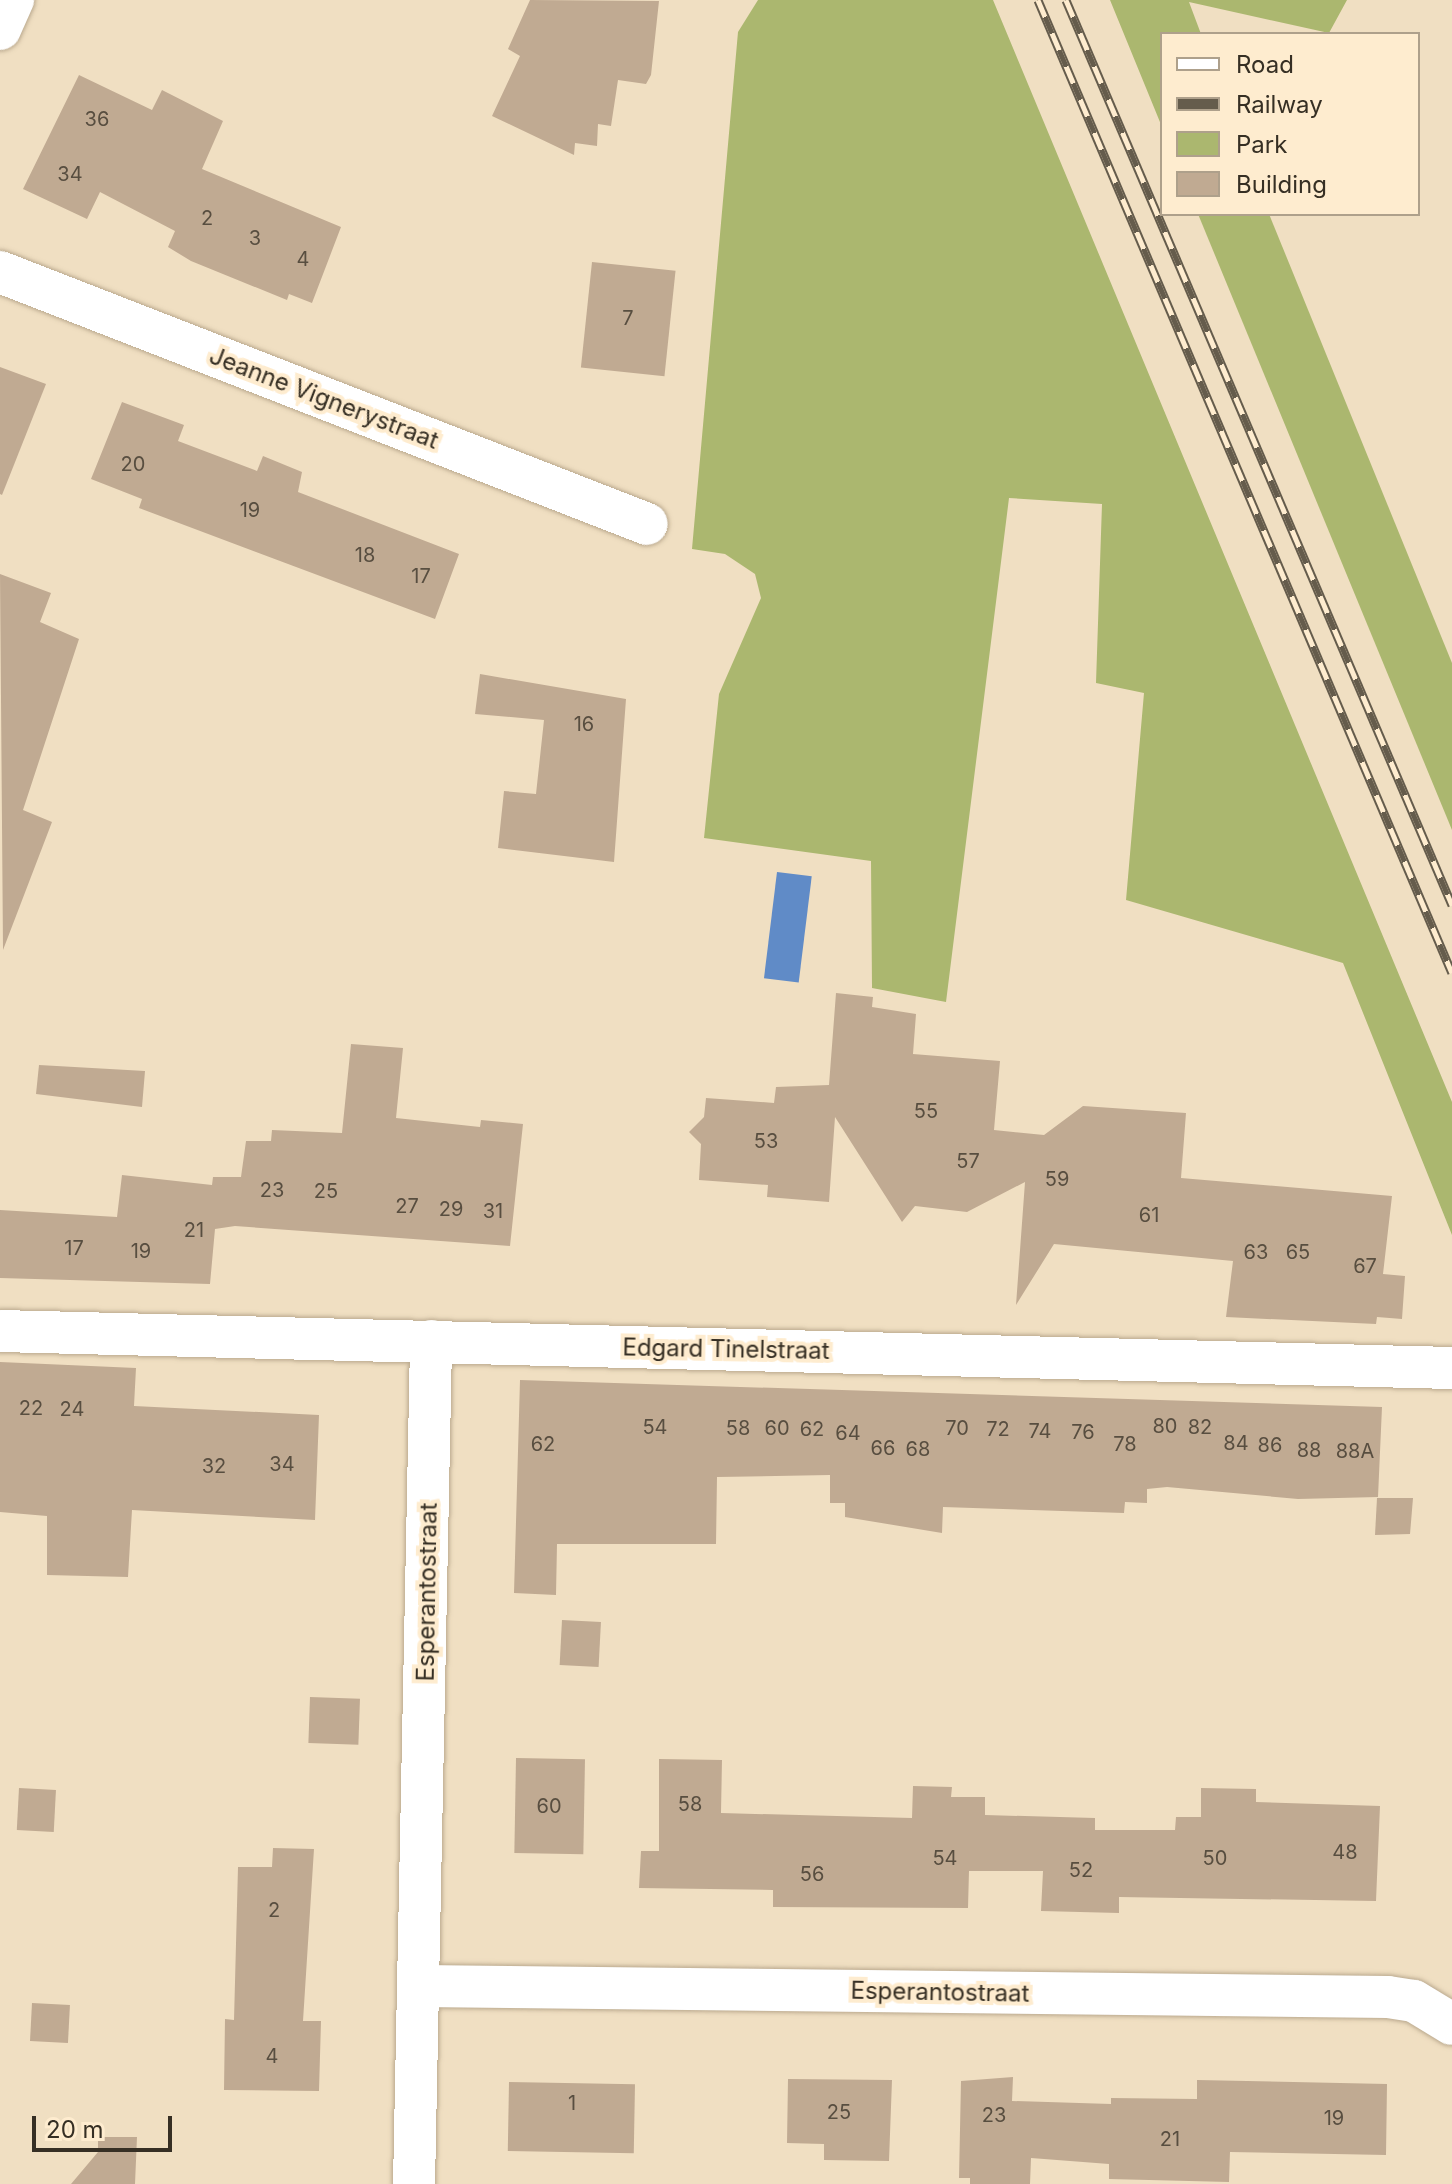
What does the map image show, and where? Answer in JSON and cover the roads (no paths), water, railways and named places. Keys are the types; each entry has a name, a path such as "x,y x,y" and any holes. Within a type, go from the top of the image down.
{"street":[{"path":"0,29 13,0"},
{"name":"Jeanne Vignerystraat","path":"0,272 647,524"},
{"name":"Edgard Tinelstraat","path":"0,1331 1452,1368"},
{"name":"Esperantostraat","path":"414,2184 431,1341"},
{"name":"Esperantostraat","path":"420,1986 1388,1997 1414,2001 1452,2024"}],"water":[{"path":"777,872 812,876 799,982 764,978"}],"railway":[{"path":"1038,0 1452,973"},
{"path":"1066,0 1452,905"}]}
